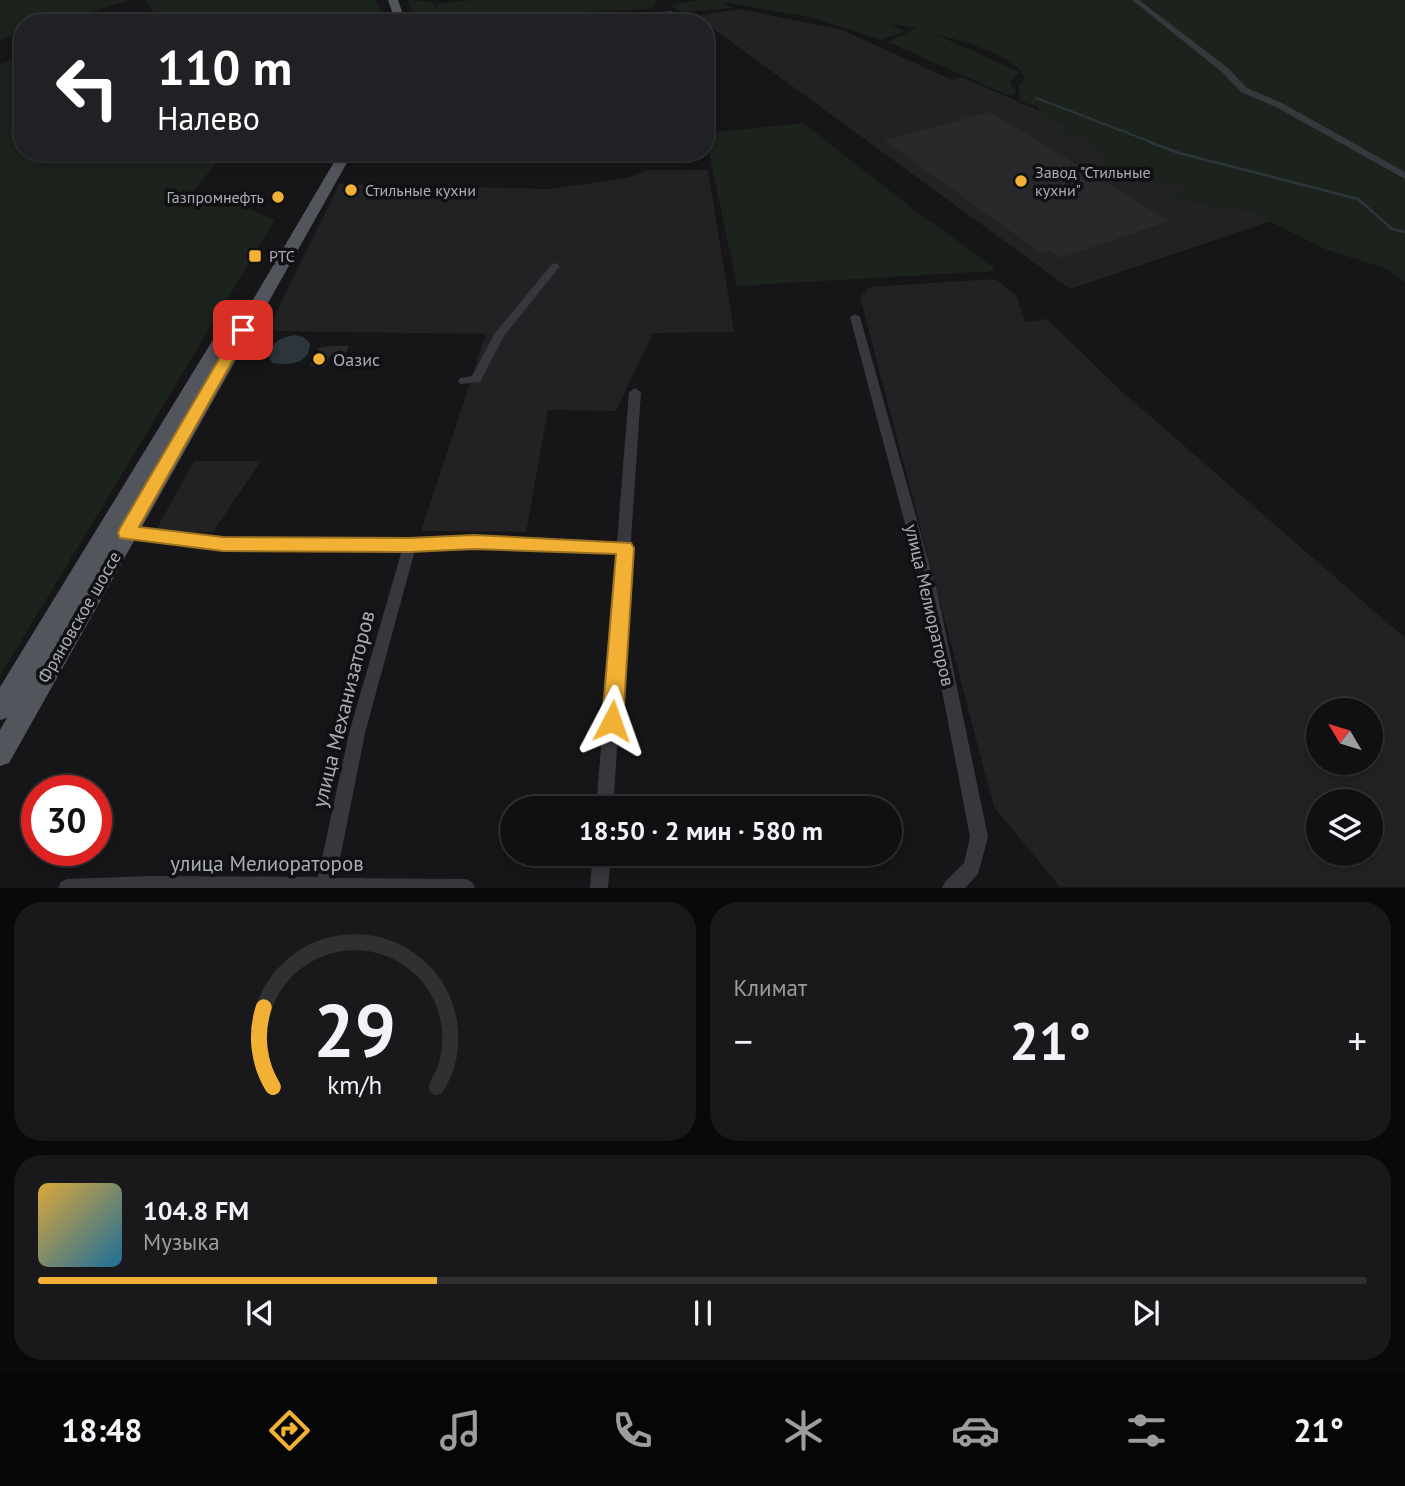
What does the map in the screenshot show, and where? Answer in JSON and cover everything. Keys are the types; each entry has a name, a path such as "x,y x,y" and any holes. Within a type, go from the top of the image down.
{"main road":[{"name":"Фряновское шоссе","path":"0,709 329,161"},
{"name":"Фряновское шоссе","path":"0,754 342,161"}],"street":[{"path":"1135,0 1225,70 1244,90 1279,105 1405,176"},
{"path":"644,14 670,12"},
{"path":"464,381 476,379 499,335 555,266"},
{"name":"улица Мелиораторов","path":"855,317 930,591 979,837 972,868 951,887"},
{"path":"607,796 635,393"},
{"path":"127,533 157,534 223,544 410,545 474,542 625,548"},
{"name":"улица Механизаторов","path":"324,886 357,733 410,545"},
{"path":"599,887 601,866"},
{"name":"улица Мелиораторов","path":"67,887 466,887"}],"shaded area":[{"path":"0,0 130,0 83,14 14,14 14,36 0,40"},
{"path":"146,0 376,0 381,14 155,14"},
{"path":"408,0 432,2 438,12 436,4 472,0 655,0 657,3 653,5 654,9 573,14 413,14"},
{"path":"698,0 1405,0 1405,282 1387,269 1325,249 1263,218 1259,213 1176,200 1174,197 1191,188 1151,179 1146,173 1129,167 1116,171 1100,169 1107,158 1081,137 1066,136 1061,132 1063,129 1071,129 1069,125 1058,124 1040,115 1038,107 1020,101 1019,85 1025,80 1022,72 1002,57 988,51 937,35 1020,72 1010,82 1016,93 1007,95 888,42 916,28 888,24 905,31 882,40 810,17 723,2 732,8 682,12 670,6"},
{"path":"740,9 842,30 952,80 962,77 1028,106 1298,212 1070,289 714,29 714,14 709,14"},
{"path":"14,59 14,161 217,161 174,217 185,206 208,201 243,207 275,220 0,676 0,64"},
{"path":"803,123 993,267 993,271 737,286 711,161 714,161 714,132"},
{"path":"647,170 708,170 734,332 653,333 616,411 548,410 526,532 421,531 486,334 267,331 339,184 550,189 628,178"},
{"path":"995,279 1016,295 1025,322 1047,319 1119,389 1405,638 1405,887 1060,887 994,807 860,297 870,287"},
{"path":"295,335 310,343 307,355 298,362 273,363 269,359 274,344 285,337"},
{"path":"194,461 261,461 213,532 155,532"}],"building":[{"name":"Завод \"Стильные кухни\"","path":"990,112 1169,221 1061,258 1050,250 1041,253 884,140"},
{"name":"Оазис","path":"349,346 345,355 330,355 324,367 310,366 319,348"}],"waterway":[{"path":"1036,98 1154,143"},
{"path":"1149,142 1179,153 1358,199 1392,229 1405,232"}],"place":[{"name":"Завод \"Стильные кухни\"","path":"1021,181"},
{"name":"Стильные кухни","path":"351,190"},
{"name":"Газпромнефть","path":"278,197"},
{"name":"РТС","path":"255,256"},
{"name":"Оазис","path":"319,359"}],"route":[{"path":"243,330 127,533 157,534 223,544 410,545 474,542 625,548 612,721"}]}
